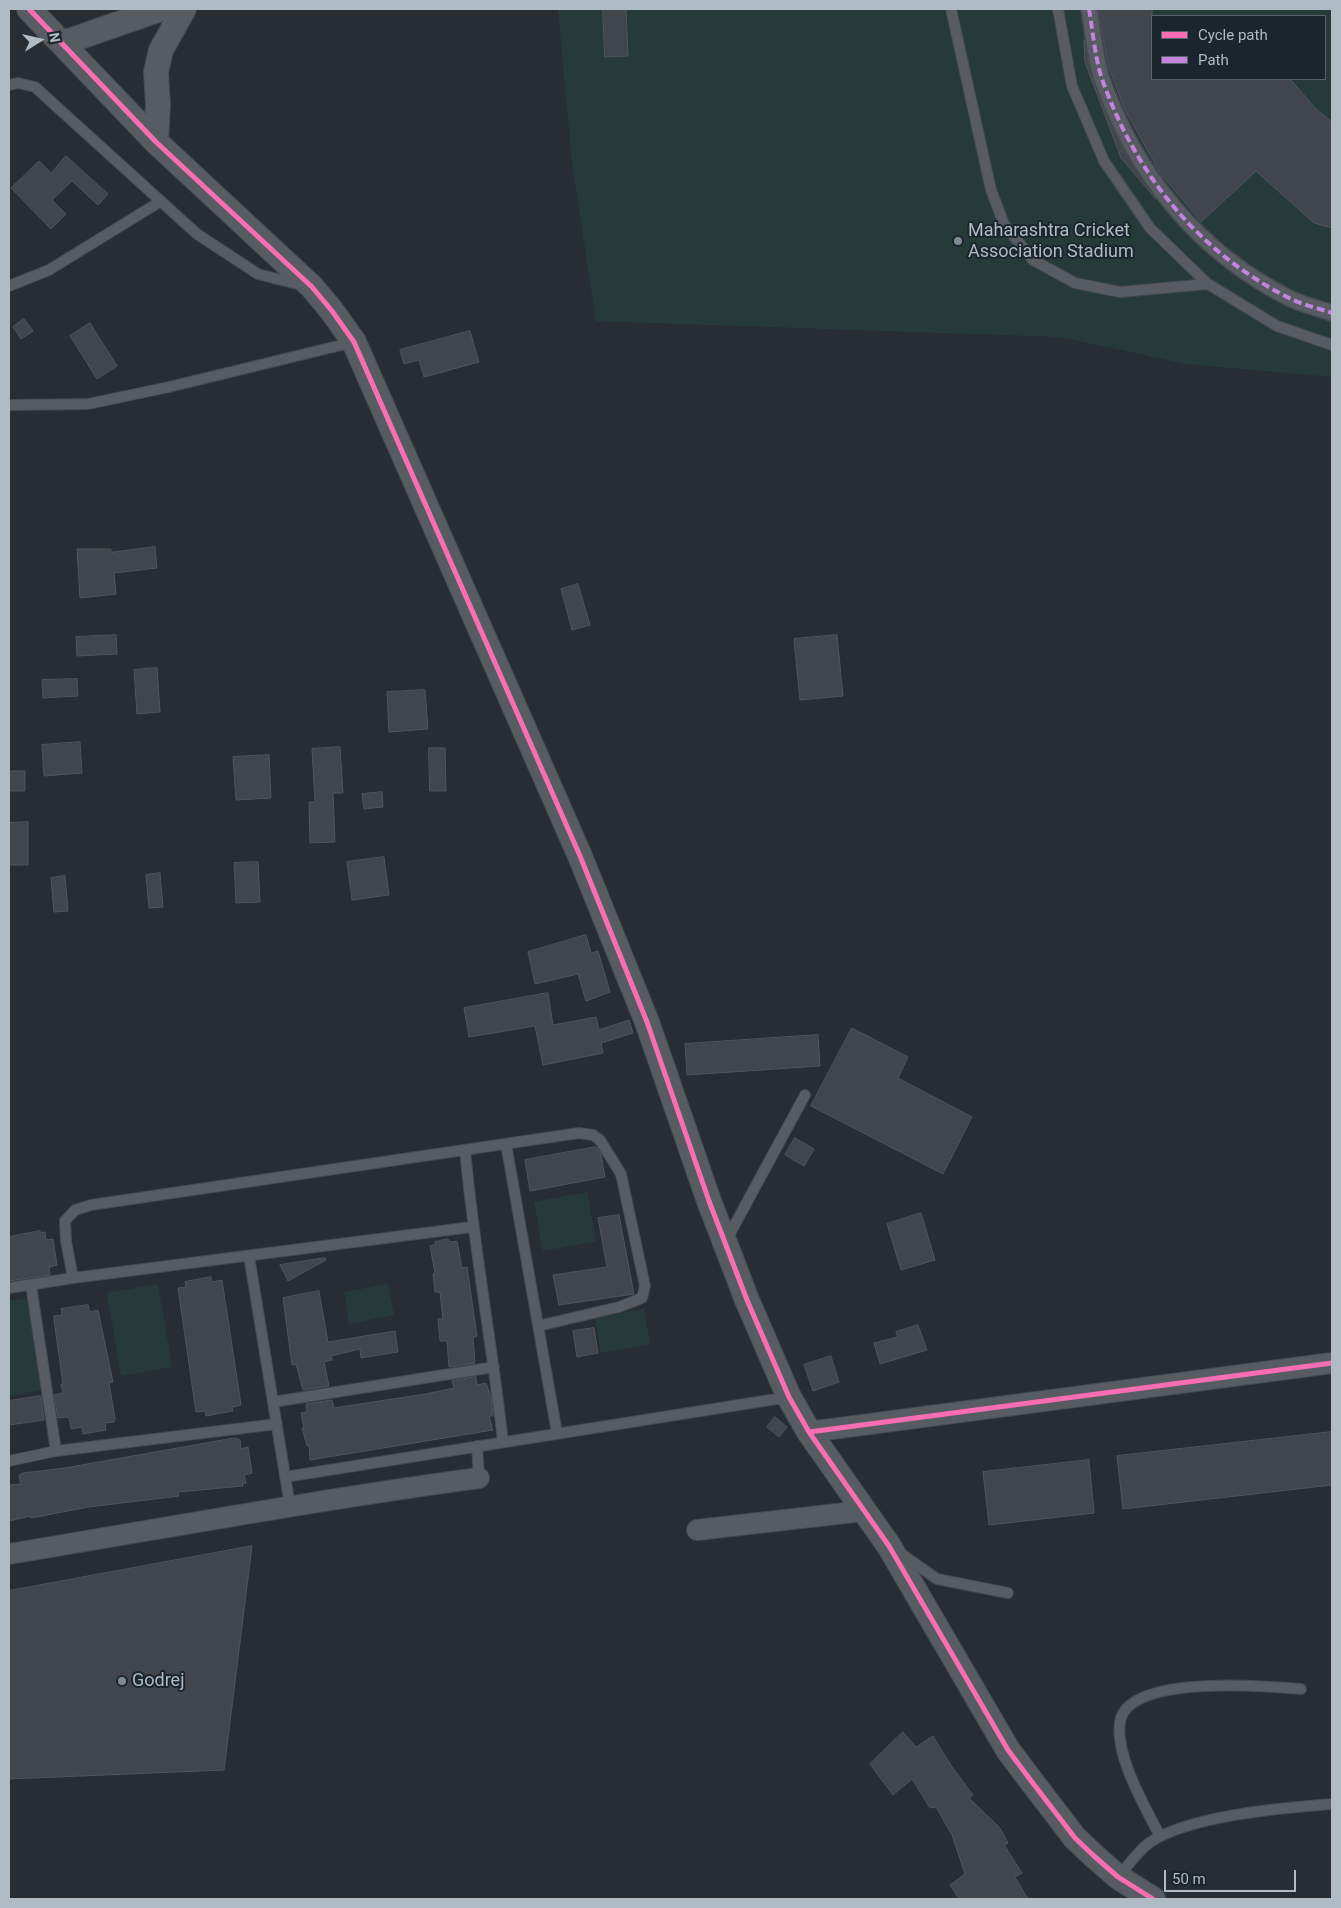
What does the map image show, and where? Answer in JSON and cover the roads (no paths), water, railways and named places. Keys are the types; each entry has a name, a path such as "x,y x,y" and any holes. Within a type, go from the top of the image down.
{"street":[{"path":"30,9 156,142 312,288 332,311 354,342 580,856 647,1022 725,1242 789,1397 810,1432 889,1546 1008,1750 1075,1838 1118,1876 1153,1899"},
{"path":"63,43 160,9"},
{"path":"156,142 158,105 156,72 161,50 184,9"},
{"path":"1089,9 1102,78 1127,138 1173,208 1227,259 1290,298 1332,313"},
{"path":"810,1432 1332,1363"},
{"path":"9,1554 290,1506 479,1478"},
{"path":"697,1530 863,1510"}],"lane":[{"path":"951,9 991,190 1004,224 1034,260 1075,283 1120,292 1208,284"},
{"path":"1058,9 1072,86 1104,161 1150,228 1208,284 1277,326 1332,346"},
{"path":"9,84 35,87 197,234 258,274 312,288"},
{"path":"9,286 49,270 160,201"},
{"path":"9,405 88,404 169,387 354,342"},
{"path":"725,1242 805,1095"},
{"path":"73,1278 66,1242 65,1221 75,1210 91,1206 579,1133 593,1135 600,1140 621,1174 645,1286 642,1298 620,1307 538,1326"},
{"path":"506,1144 557,1433"},
{"path":"465,1150 472,1227 494,1367 503,1442"},
{"path":"9,1288 73,1278 472,1227"},
{"path":"249,1256 290,1506"},
{"path":"31,1285 56,1451"},
{"path":"273,1402 494,1367"},
{"path":"285,1477 789,1397"},
{"path":"9,1461 56,1451 277,1424"},
{"path":"477,1446 479,1478"},
{"path":"889,1546 937,1579 1008,1593"},
{"path":"1160,1836 1143,1803 1119,1736 1120,1720 1126,1710 1140,1699 1164,1692 1206,1685 1237,1684 1301,1689"},
{"path":"1118,1876 1147,1844 1160,1836 1188,1825 1269,1810 1332,1804"}],"place":[{"name":"Maharashtra Cricket Association Stadium","path":"958,241"},
{"name":"Godrej","path":"122,1681"}]}
